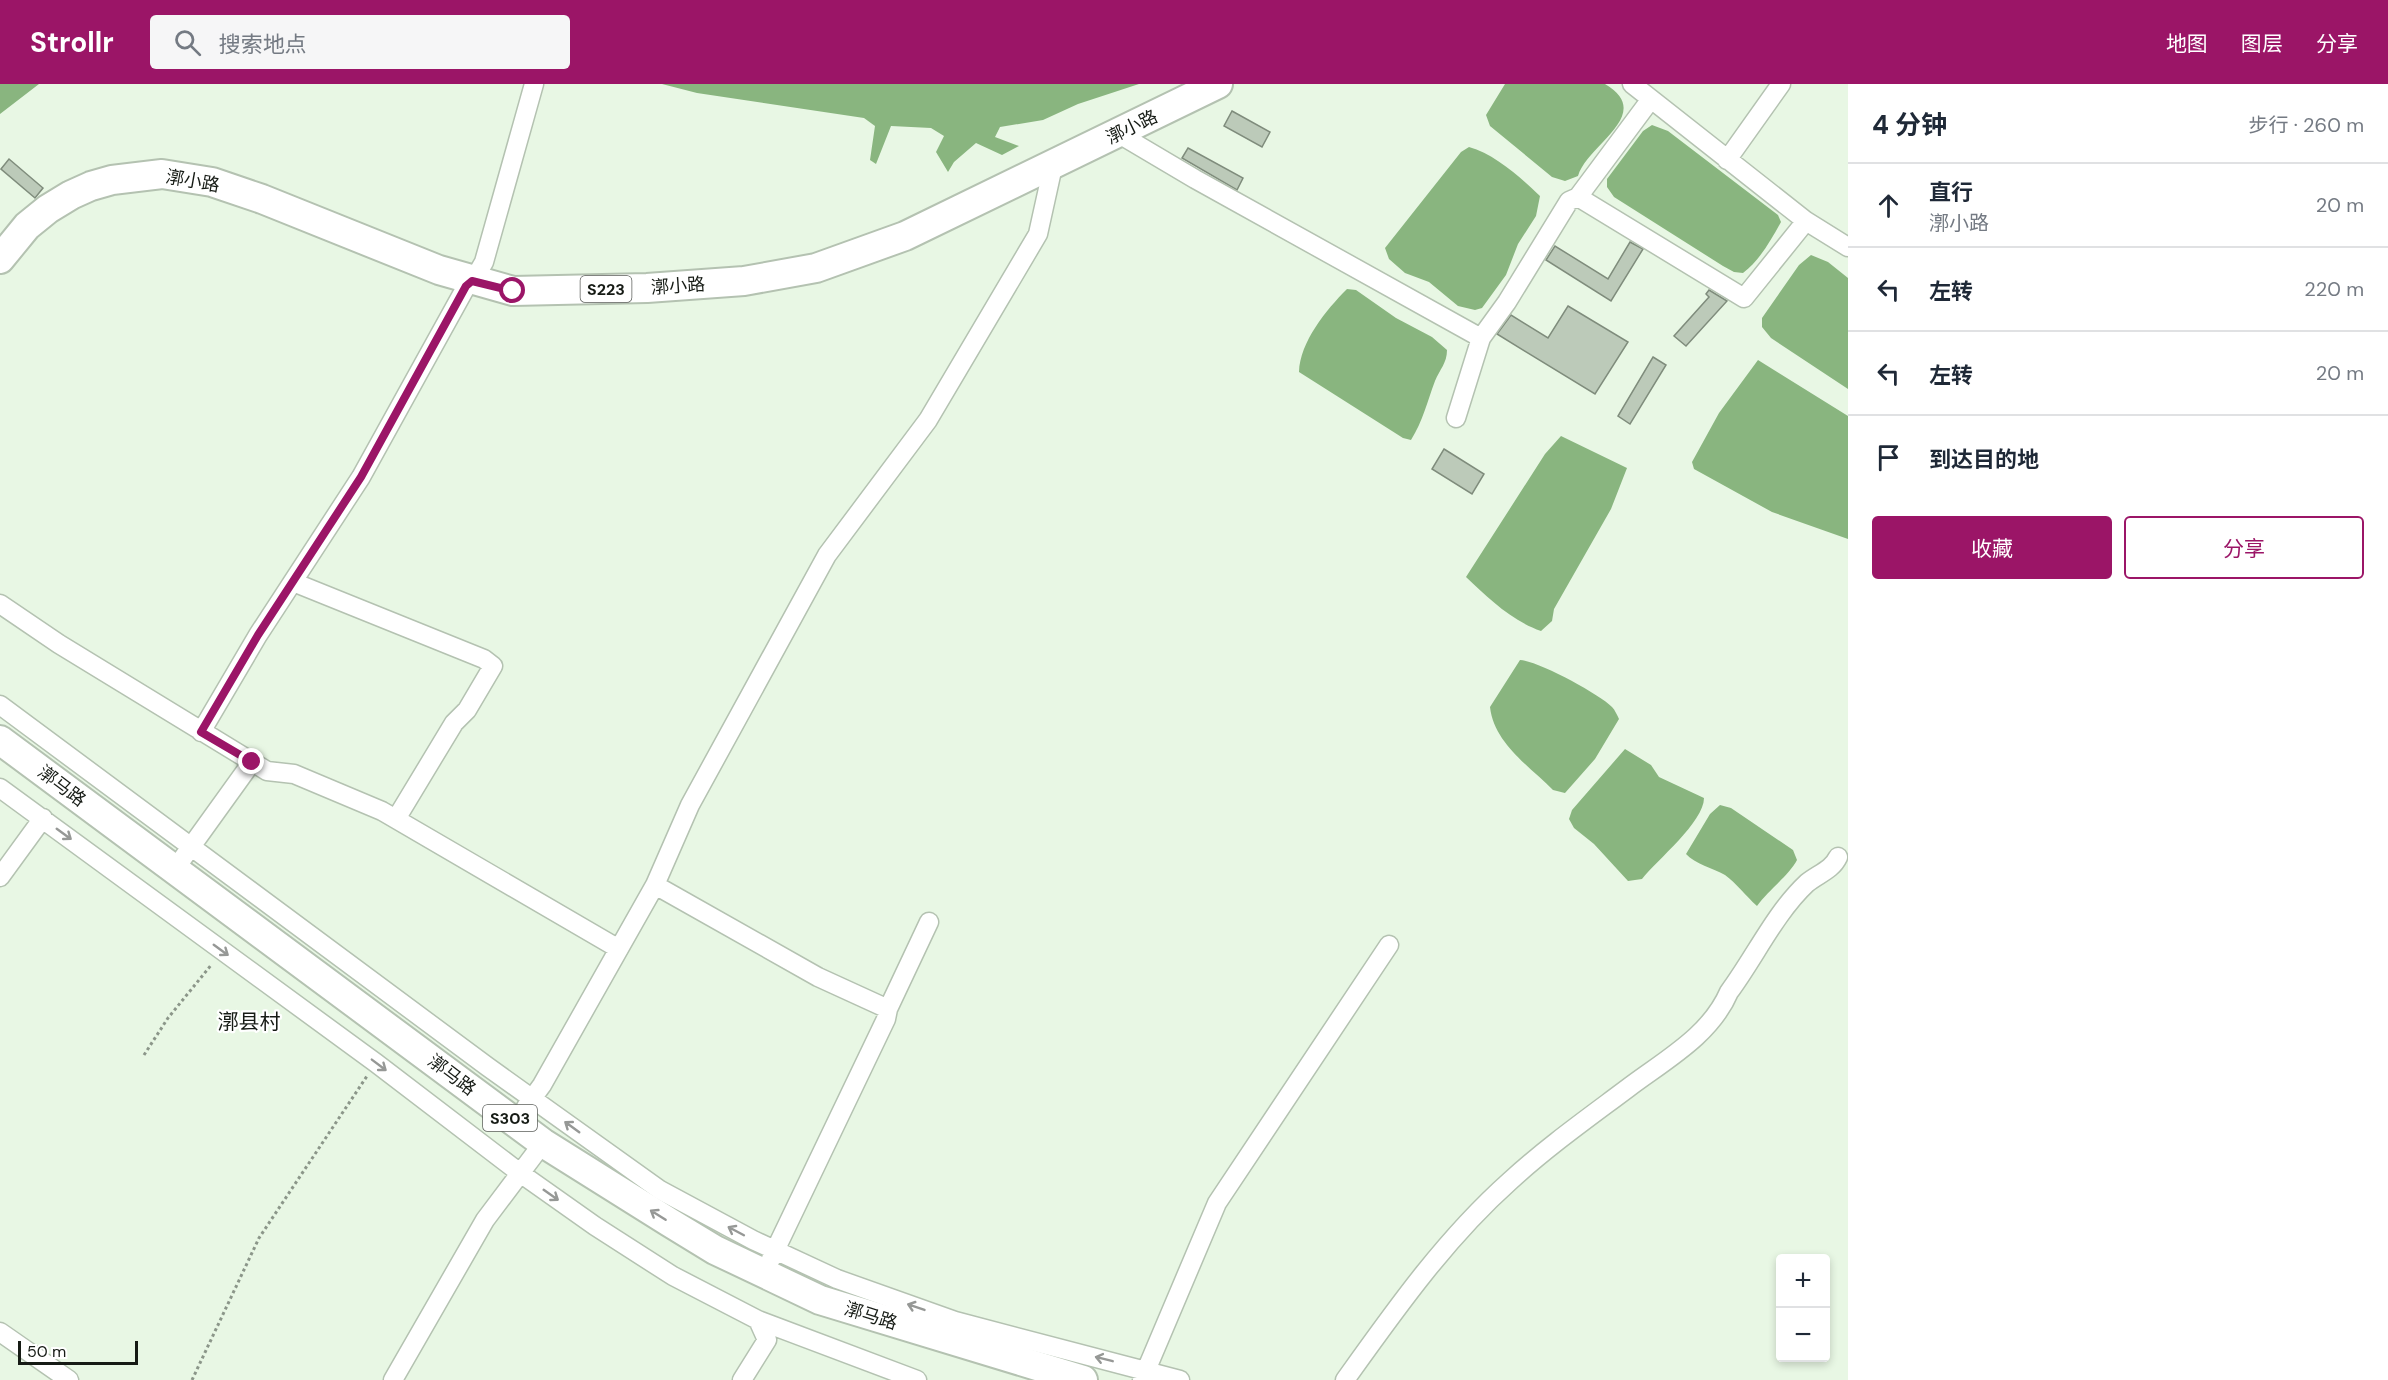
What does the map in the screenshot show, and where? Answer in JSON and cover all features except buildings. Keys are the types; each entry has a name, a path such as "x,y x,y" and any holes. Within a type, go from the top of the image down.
{"main road":[{"name":"漷小路","path":"0,260 27,226 48,209 71,195 112,180 162,174 212,182 472,281 513,291 551,292 690,285 780,276 862,254 916,232 1218,84"},
{"name":"漷马路","path":"0,740 516,1123 532,1157 669,1222 769,1262 820,1300 1083,1380"},
{"name":"漷马路","path":"0,762 532,1157 662,1241 739,1284 814,1316 1019,1380"}],"street":[{"path":"201,732 361,477 466,286 484,262 534,84"},
{"path":"1632,84 1806,221 1848,247"},
{"path":"1727,160 1780,84"},
{"path":"1456,418 1481,338 1508,302 1569,201 1578,196 1651,99"},
{"path":"1119,134 1195,179 1481,338"},
{"path":"516,1123 655,885 690,805 827,555 928,420 1038,234 1053,166"},
{"path":"1578,196 1744,298 1806,221"},
{"path":"293,582 484,659 493,666 396,819"},
{"path":"0,604 201,732 267,771 294,774 396,819 619,949"},
{"path":"0,705 532,1099 660,1190 769,1262 837,1280 955,1321 1144,1375 1180,1380"},
{"path":"175,869 252,762"},
{"path":"0,788 376,1063 532,1157 673,1276 758,1320 917,1380"},
{"path":"0,877 43,818"},
{"path":"1345,1380 1398,1306 1467,1222 1511,1180 1572,1130 1681,1052 1723,1006 1729,992 1788,904 1808,882 1835,864 1838,857"},
{"path":"655,885 818,977 888,1009"},
{"path":"769,1262 886,1019 888,1009 929,922"},
{"path":"1144,1375 1217,1203 1389,945"},
{"path":"393,1380 485,1220 532,1157"},
{"path":"742,1380 767,1340 758,1320"},
{"path":"0,1332 69,1380"}],"path":[{"path":"144,1055 168,1018 223,951"},
{"path":"192,1380 259,1238 376,1063"}],"shaded area":[{"path":"0,84 39,84 0,114"},
{"path":"662,84 1139,84 1078,104 1043,120 1000,127 995,137 1019,146 1002,155 976,143 954,162 948,172 936,152 944,136 931,128 891,126 876,164 870,160 875,126 864,118 697,93"},
{"path":"1505,84 1605,84 1619,95 1624,107 1614,130 1584,164 1578,176 1565,181 1552,177 1490,126 1486,115"},
{"path":"1652,125 1668,131 1778,215 1781,222 1773,236 1760,256 1743,273 1734,272 1723,266 1614,197 1607,187 1607,179 1643,131"},
{"path":"1469,147 1498,161 1540,196 1536,216 1518,244 1506,275 1482,308 1475,310 1458,306 1429,282 1405,273 1389,259 1385,248 1461,152"},
{"path":"1811,255 1828,262 1848,278 1848,389 1771,338 1762,327 1762,318 1799,265"},
{"path":"1347,289 1356,290 1396,318 1432,337 1447,350 1445,362 1411,440 1403,438 1299,372 1300,361 1309,338 1323,317"},
{"path":"1758,360 1848,416 1848,539 1772,512 1694,469 1692,462 1719,413"},
{"path":"1561,436 1627,468 1611,509 1554,609 1552,621 1541,631 1510,615 1466,577 1545,454"},
{"path":"1520,660 1554,672 1582,687 1612,707 1619,719 1595,759 1565,793 1553,790 1514,753 1498,732 1493,720 1490,707"},
{"path":"1625,749 1651,765 1659,777 1704,798 1702,808 1679,840 1642,879 1628,881 1594,844 1574,828 1569,819 1572,810"},
{"path":"1720,805 1731,808 1793,850 1797,860 1757,906 1725,875 1686,854 1710,814"}],"district":[{"name":"漷县村","path":"249,1022"}],"route":[{"path":"252,762 201,732 258,635 361,477 466,286 472,281 513,291"}]}
